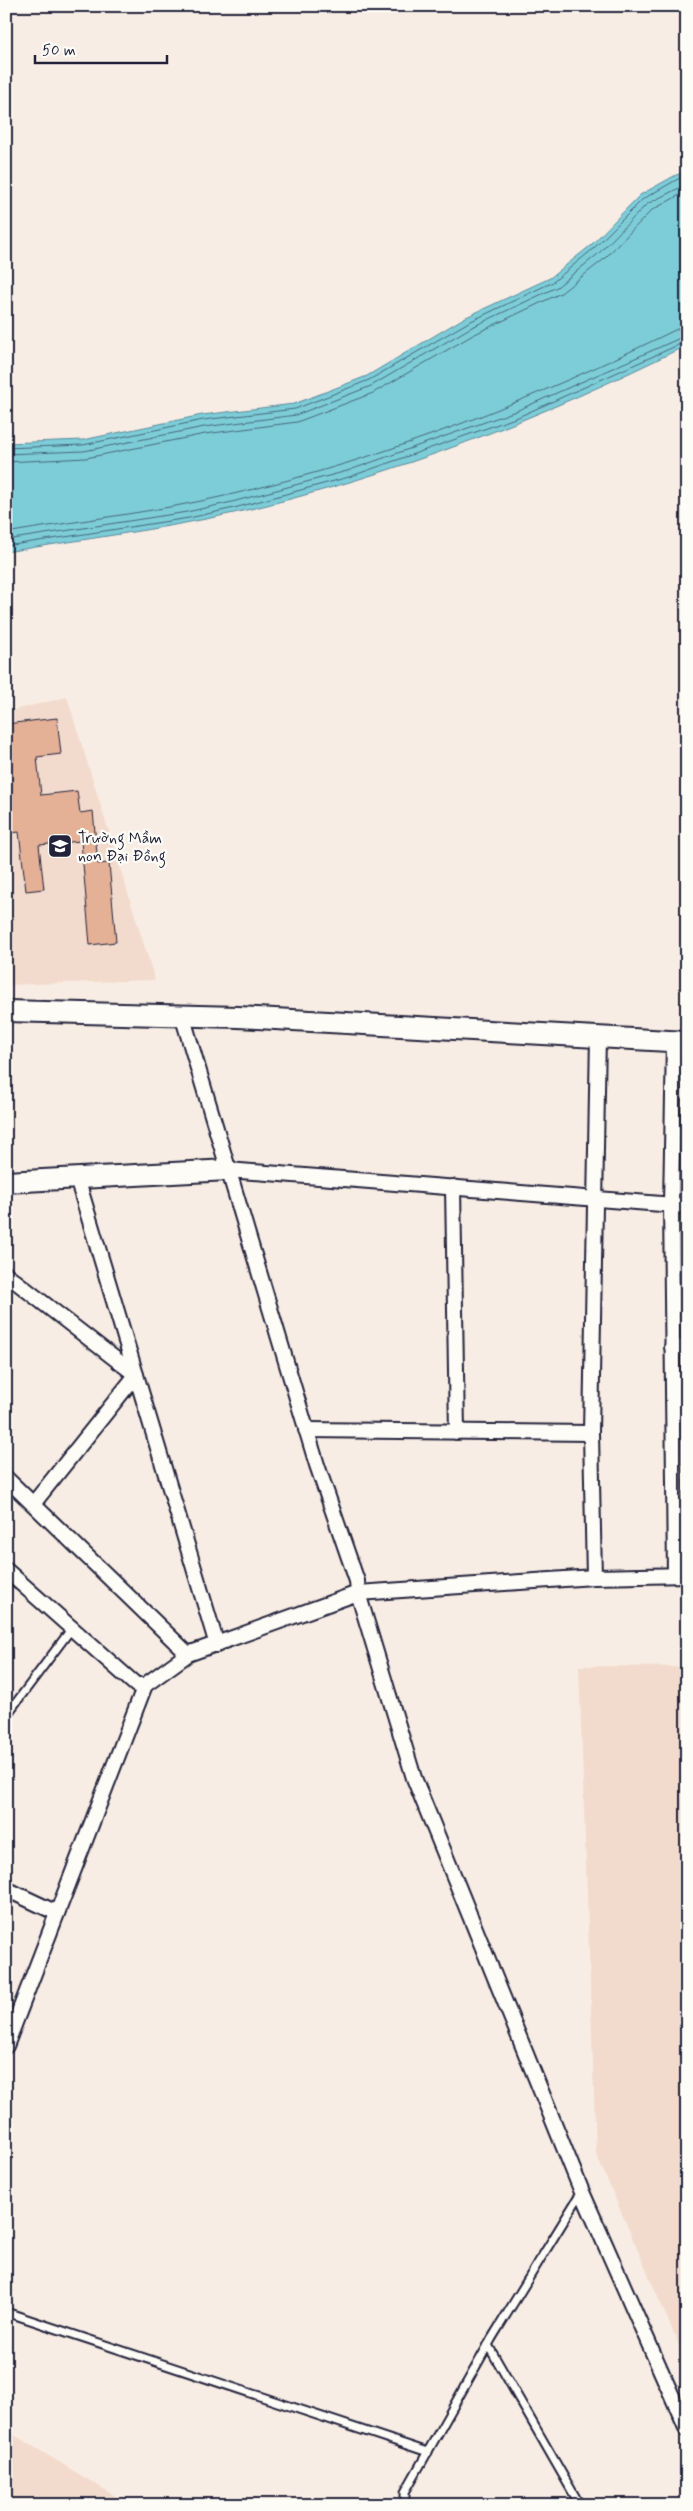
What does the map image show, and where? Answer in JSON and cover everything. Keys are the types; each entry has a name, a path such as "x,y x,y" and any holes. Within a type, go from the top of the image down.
{"main road":[{"path":"6,1011 182,1015 598,1035 680,1041"},
{"path":"6,1182 228,1170"}],"street":[{"path":"182,1015 306,1430 357,1581 358,1593 414,1778 582,2192 687,2430"},
{"path":"594,1577 591,1433 598,1035"},
{"path":"6,1570 136,1685 145,1684 188,1654 358,1593 594,1577 681,1575 680,1432 672,1348 671,1204 680,1041"},
{"path":"228,1170 687,1206"},
{"path":"77,1178 217,1645"},
{"path":"454,1187 457,1432"},
{"path":"6,1274 136,1376"},
{"path":"672,1348 687,1348"},
{"path":"33,1504 136,1376"},
{"path":"306,1430 591,1433"},
{"path":"6,1478 188,1654"},
{"path":"6,2046 145,1684"},
{"path":"6,1889 57,1913"}],"lane":[{"path":"6,1716 72,1628"},
{"path":"405,2505 405,2492 488,2345 582,2192"},
{"path":"6,2312 428,2452"},
{"path":"488,2345 580,2505"}],"shaded area":[{"name":"Trường Mầm non Đại Đồng","path":"67,697 155,980 6,985 6,712"},
{"path":"579,1666 687,1667 687,2364 596,2154"},
{"path":"6,2430 130,2505 6,2505"}],"water":[{"path":"687,172 687,345 578,397 522,420 465,443 351,482 206,519 6,552 6,443 83,440 202,415 294,404 367,376 464,318 550,278 590,246 640,195 676,175"}],"building":[{"path":"57,718 61,754 37,757 41,795 77,791 80,813 93,811 98,864 109,863 116,942 90,945 81,841 39,845 44,889 26,891 19,832 6,834 6,798 11,797 6,757 6,724"}],"place":[{"name":"Trường Mầm non Đại Đồng","path":"60,846"}]}
